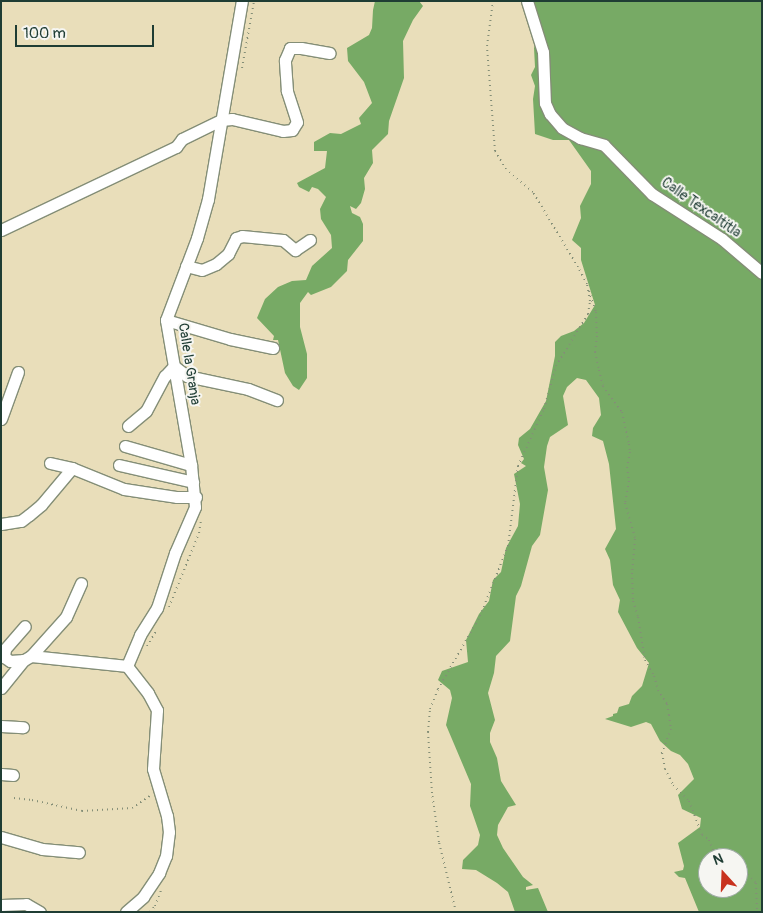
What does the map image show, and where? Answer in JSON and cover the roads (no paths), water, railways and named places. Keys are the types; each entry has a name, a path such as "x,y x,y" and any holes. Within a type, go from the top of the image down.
{"street":[{"name":"Calle la Granja","path":"126,666 140,635 157,608 172,561 195,507 196,497 166,320 197,238 208,199 242,1"},
{"name":"Calle Texcaltitla","path":"527,1 542,52 545,103 550,114 562,128 580,138 604,144 652,194 722,239 762,273"},
{"path":"1,230 176,147 182,139 221,120 232,119 283,131 292,130 297,122 287,91 285,60 290,48 330,53"},
{"path":"186,266 202,270 216,264 228,254 236,238 242,236 283,240 295,250 310,240"},
{"path":"166,320 230,339 273,348"},
{"path":"128,426 146,411 165,376 174,366 187,376 248,390 277,400"},
{"path":"1,418 18,372"},
{"path":"125,446 191,465"},
{"path":"50,462 72,468 124,488 172,497 196,497"},
{"path":"119,465 193,482"},
{"path":"1,524 21,521 29,515 41,505 72,468"},
{"path":"1,688 66,617 81,583"},
{"path":"25,626 6,649 4,657 10,661 27,658 126,666 148,693 157,710 153,769 167,816 169,832 166,856 159,873 132,910"},
{"path":"1,726 23,728"},
{"path":"1,774 13,775"},
{"path":"1,837 42,849 79,852"},
{"path":"1,904 26,904 40,912"}]}
